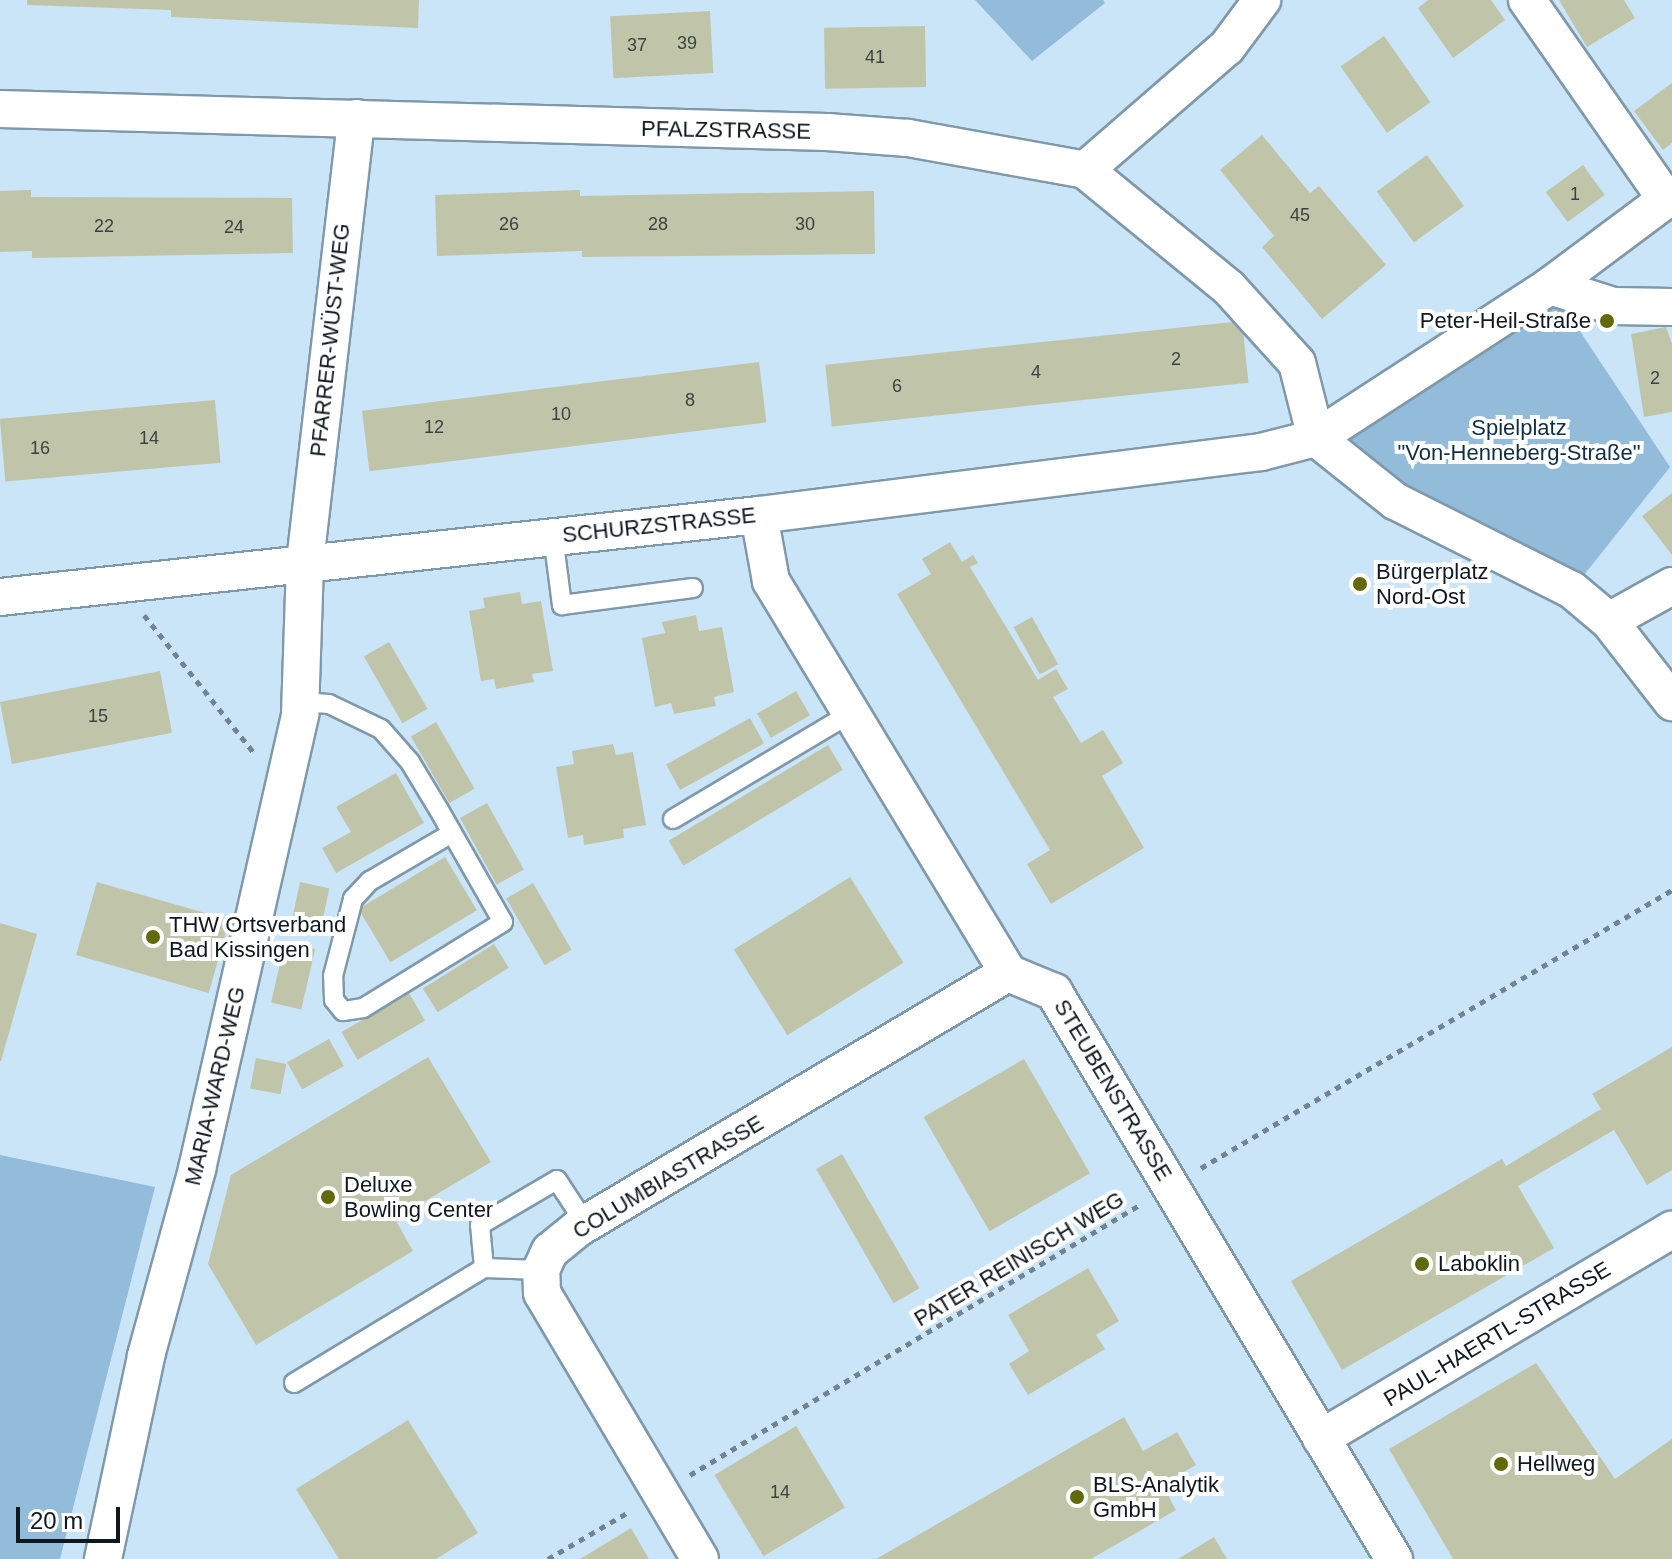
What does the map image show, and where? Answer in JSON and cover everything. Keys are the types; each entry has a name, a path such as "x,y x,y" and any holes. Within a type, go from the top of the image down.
{"street":[{"path":"1085,170 1227,47 1262,0"},
{"path":"1527,0 1669,197"},
{"name":"PFALZSTRASSE","path":"0,109 895,137 1085,170 1229,288 1297,363 1316,438"},
{"name":"PFARRER-WÜST-WEG","path":"305,562 356,118"},
{"name":"SCHURZSTRASSE","path":"0,597 759,515 1261,452 1316,438 1550,286 1669,197"},
{"path":"1550,286 1613,306 1672,307"},
{"path":"1316,438 1395,501 1572,590 1609,621 1672,702"},
{"path":"759,515 771,581 1008,973"},
{"name":"MARIA-WARD-WEG","path":"103,1559 146,1356 197,1169 301,702 305,562"},
{"path":"1609,621 1672,586"},
{"name":"STEUBENSTRASSE","path":"1008,973 1054,992 1394,1559"},
{"name":"COLUMBIASTRASSE","path":"541,1270 550,1251 585,1223 1008,973"},
{"name":"PAUL-HAERTL-STRASSE","path":"1321,1438 1672,1230"},
{"path":"541,1270 542,1293 700,1559"}],"lane":[{"path":"553,536 562,605 693,588"},
{"path":"301,702 329,704 381,729 410,762 452,833 503,922 363,1008 343,1011 334,1000 333,976 353,899 370,881 452,833"},
{"path":"673,819 851,713"},
{"path":"484,1268 480,1225 557,1180 585,1223"},
{"path":"294,1383 484,1268 541,1270"}],"path":[{"path":"119,583 283,789"},
{"name":"PATER REINISCH WEG","path":"548,1559 1672,890"}],"green space":[{"path":"975,0 1103,0 1105,3 1032,61"},
{"name":"Spielplatz \"Von-Henneberg-Straße\"","path":"1550,286 1670,467 1572,590 1316,438"},
{"path":"0,1155 155,1187 60,1559 0,1559"}],"building":[{"path":"27,0 419,0 418,28 171,17 171,10 27,5"},
{"path":"1428,0 1491,0 1505,20 1453,58 1418,8"},
{"path":"1559,0 1624,0 1635,18 1587,47"},
{"path":"710,11 713,73 613,78 610,16"},
{"path":"925,26 926,87 825,89 824,28"},
{"path":"1384,36 1430,102 1387,133 1341,66"},
{"path":"1672,83 1672,143 1663,150 1634,111"},
{"path":"1262,135 1310,193 1319,186 1386,265 1322,319 1262,247 1274,236 1220,170"},
{"path":"1427,155 1464,206 1414,242 1377,191"},
{"path":"1583,165 1605,195 1568,222 1546,192"},
{"path":"31,190 31,197 292,198 293,253 32,258 32,251 0,252 0,191"},
{"path":"580,190 580,196 874,191 875,254 582,257 582,251 437,256 435,195"},
{"path":"1242,321 1248,383 832,426 825,365"},
{"path":"1666,327 1672,344 1672,412 1644,417 1631,334"},
{"path":"759,362 766,423 369,471 362,411"},
{"path":"215,400 220,463 5,482 0,419"},
{"path":"1672,493 1672,555 1642,516"},
{"path":"950,542 962,562 973,555 978,563 970,567 1038,680 1056,669 1068,689 1053,697 1081,743 1103,730 1123,763 1102,776 1144,848 1051,904 1027,864 1050,850 897,594 931,574 922,559"},
{"path":"520,592 522,604 541,601 553,671 532,674 534,682 496,689 494,679 481,681 469,611 485,608 483,598"},
{"path":"696,615 699,631 722,627 734,692 714,697 716,706 674,714 671,703 655,707 642,638 665,633 662,622"},
{"path":"1032,617 1058,664 1040,674 1014,627"},
{"path":"389,642 427,709 402,723 364,656"},
{"path":"160,671 172,733 12,764 0,702"},
{"path":"796,691 810,715 771,738 757,714"},
{"path":"750,718 764,743 680,790 666,765"},
{"path":"436,722 475,789 449,803 411,736"},
{"path":"613,744 616,755 633,752 646,825 623,829 624,838 584,845 583,835 568,838 556,767 574,764 572,751"},
{"path":"828,745 843,770 684,866 669,841"},
{"path":"396,773 424,823 336,873 322,848 351,832 336,807"},
{"path":"487,803 524,869 497,885 460,818"},
{"path":"445,857 477,910 390,962 358,909"},
{"path":"850,877 904,963 787,1035 734,950"},
{"name":"THW Ortsverband Bad Kissingen","path":"97,882 230,920 209,993 76,955"},
{"path":"300,882 329,888 319,936 290,930"},
{"path":"533,883 572,950 545,965 506,898"},
{"path":"0,923 37,934 1,1061 0,1061"},
{"path":"285,942 315,949 301,1009 271,1002"},
{"path":"494,944 509,968 438,1012 423,989"},
{"path":"409,993 425,1021 357,1060 341,1032"},
{"path":"329,1039 344,1066 302,1089 287,1062"},
{"name":"Laboklin","path":"1672,1047 1672,1170 1647,1185 1614,1130 1518,1186 1554,1248 1342,1370 1291,1281 1502,1159 1506,1166 1601,1109 1592,1094"},
{"name":"Deluxe Bowling Center","path":"428,1057 491,1162 395,1219 413,1251 256,1345 208,1264 231,1175"},
{"path":"256,1058 286,1064 281,1094 250,1088"},
{"path":"1024,1059 1090,1173 990,1231 924,1117"},
{"path":"842,1154 919,1288 894,1303 816,1169"},
{"path":"1088,1268 1119,1321 1096,1335 1105,1349 1028,1395 1009,1364 1029,1351 1008,1315"},
{"name":"Hellweg","path":"1536,1363 1615,1479 1672,1439 1672,1559 1453,1559 1389,1449"},
{"name":"BLS-Analytik GmbH","path":"1124,1417 1143,1451 1177,1432 1196,1465 1162,1484 1176,1510 1091,1559 876,1559"},
{"path":"408,1420 478,1533 436,1559 339,1559 296,1489"},
{"path":"796,1426 845,1507 763,1556 715,1475"},
{"path":"631,1528 649,1559 580,1559"},
{"path":"1214,1537 1227,1559 1178,1559"}],"place":[{"name":"Peter-Heil-Straße","path":"1607,321"},
{"name":"Bürgerplatz Nord-Ost","path":"1360,584"},
{"name":"THW Ortsverband Bad Kissingen","path":"153,937"},
{"name":"Deluxe Bowling Center","path":"328,1197"},
{"name":"Laboklin","path":"1422,1264"},
{"name":"Hellweg","path":"1501,1464"},
{"name":"BLS-Analytik GmbH","path":"1077,1497"}]}
